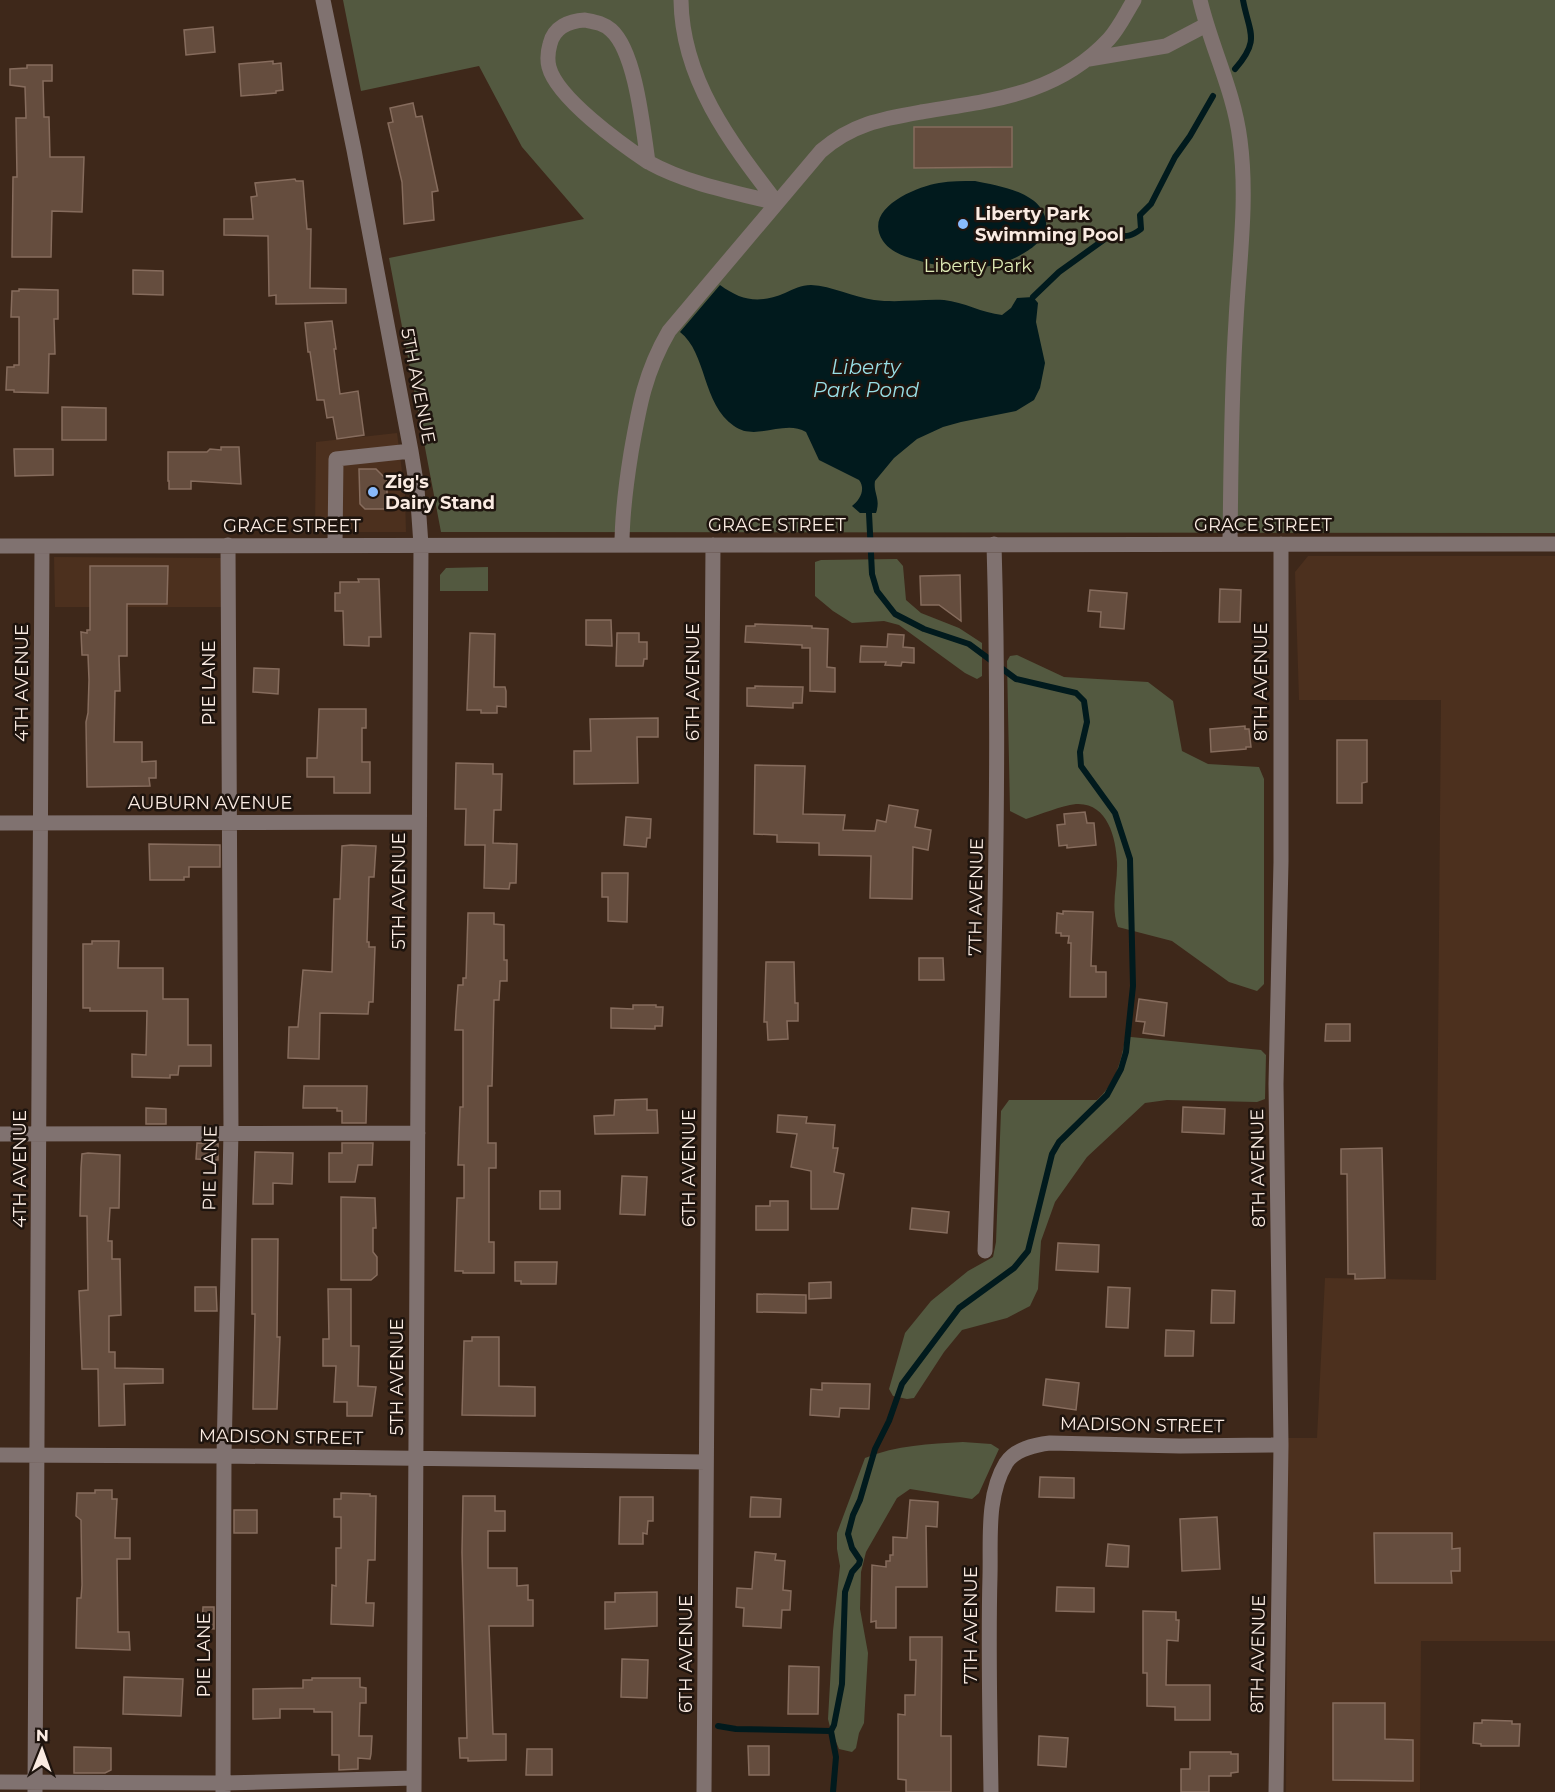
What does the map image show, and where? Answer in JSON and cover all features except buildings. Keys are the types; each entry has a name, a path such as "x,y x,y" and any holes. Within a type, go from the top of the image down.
{"street":[{"name":"5TH AVENUE","path":"322,0 354,150 411,451 417,488 421,545 414,1785"},
{"path":"681,0 681,18 688,55 712,111 731,143 777,203"},
{"path":"622,545 623,507 639,411 649,371 669,331 821,151 850,130 885,118 1003,98 1064,76 1089,59 1111,37 1134,0"},
{"path":"1200,0 1206,26 1236,114 1244,192 1232,377 1230,544"},
{"path":"648,162 637,99 622,44 599,22 572,21 560,27 552,37 548,53 549,68 557,82 587,116 622,145 648,162 670,175 777,203"},
{"path":"1089,59 1166,46 1206,26"},
{"path":"335,545 336,459 411,451"},
{"name":"7TH AVENUE","path":"985,1251 997,872 997,650 994,544"},
{"name":"8TH AVENUE","path":"1276,1792 1281,1445 1276,1084 1281,862 1281,544"},
{"name":"GRACE STREET","path":"0,546 1555,544"},
{"name":"PIE LANE","path":"223,1788 224,1456 231,1132 228,545"},
{"name":"6TH AVENUE","path":"704,1792 713,545"},
{"name":"4TH AVENUE","path":"35,1787 42,546"},
{"name":"AUBURN AVENUE","path":"0,823 419,822"},
{"path":"0,1134 231,1132 418,1134"},
{"name":"MADISON STREET","path":"1007,1461 1027,1448 1050,1443 1180,1446 1281,1445"},
{"name":"MADISON STREET","path":"0,1455 706,1462"},
{"name":"7TH AVENUE","path":"991,1792 989,1606 992,1519 996,1487 1007,1461"},
{"path":"0,1782 35,1787 223,1788 414,1785"}],"shaded area":[{"path":"397,433 405,494 406,532 315,532 316,442"},
{"path":"1308,556 1555,556 1555,1641 1421,1641 1420,1792 1286,1792 1288,1438 1317,1438 1325,1278 1436,1280 1441,700 1299,700 1295,572"},
{"path":"54,557 221,558 221,607 55,607"}],"green space":[{"name":"Liberty Park","path":"343,0 1555,0 1555,533 441,532 389,258 584,219 522,147 479,66 361,91"},
{"path":"897,559 903,566 906,600 921,613 959,628 982,643 982,676 977,679 965,673 899,625 884,621 852,623 815,596 815,562"},
{"path":"488,567 488,591 440,591 440,575 446,568"},
{"path":"1017,655 1064,677 1148,682 1173,701 1182,751 1208,764 1259,767 1264,779 1264,984 1257,991 1229,982 1172,941 1118,927 1114,903 1117,870 1115,842 1108,823 1095,809 1087,805 1076,804 1026,819 1010,811 1007,661 1010,656"},
{"path":"1125,1038 1261,1050 1266,1055 1265,1099 1257,1102 1167,1100 1145,1103 1087,1157 1055,1202 1041,1241 1038,1289 1030,1306 1007,1318 962,1330 944,1352 914,1398 893,1396 889,1389 905,1333 931,1301 968,1271 993,1257 996,1242 1001,1111 1009,1100 1097,1100 1108,1087 1116,1072"},
{"path":"963,1442 991,1444 999,1449 979,1493 972,1499 910,1489 897,1498 866,1552 861,1572 860,1609 868,1653 864,1723 856,1748 852,1752 839,1749 828,1719 833,1631 840,1566 837,1533 865,1458 901,1448"}],"water":[{"name":"Liberty Park Swimming Pool","path":"975,181 1007,188 1037,203 1043,211 1046,226 1037,244 1011,260 968,268 938,265 910,258 895,252 883,241 878,229 880,219 894,201 929,185"},
{"name":"Liberty Park Pond","path":"720,285 736,295 759,300 801,286 811,285 874,300 951,301 1002,315 1011,308 1017,298 1033,297 1038,303 1036,322 1045,363 1040,388 1034,400 1016,411 943,427 917,439 894,458 875,481 878,503 876,513 860,513 852,506 861,494 862,487 859,480 819,460 806,432 789,428 761,432 743,430 724,417 716,405 695,352 680,332"}],"waterway":[{"path":"1235,69 1251,43 1243,0"},
{"path":"1033,297 1059,272 1109,236 1115,234 1129,236 1141,229 1140,215 1151,204 1175,157 1213,96"},
{"path":"833,1792 836,1757 831,1731 842,1684 845,1592 852,1572 860,1560 852,1548 848,1534 875,1449 889,1421 902,1384 959,1308 1014,1268 1028,1251 1052,1154 1059,1142 1107,1095 1121,1069 1126,1052 1133,986 1130,859 1115,813 1081,766 1080,752 1087,722 1084,701 1076,693 1016,679 969,644 924,629 895,614 877,591 872,574 869,513"},
{"path":"718,1726 736,1729 831,1731"}],"place":[{"name":"Liberty Park Swimming Pool","path":"963,224"},
{"name":"Zig's Dairy Stand","path":"373,492"}]}
